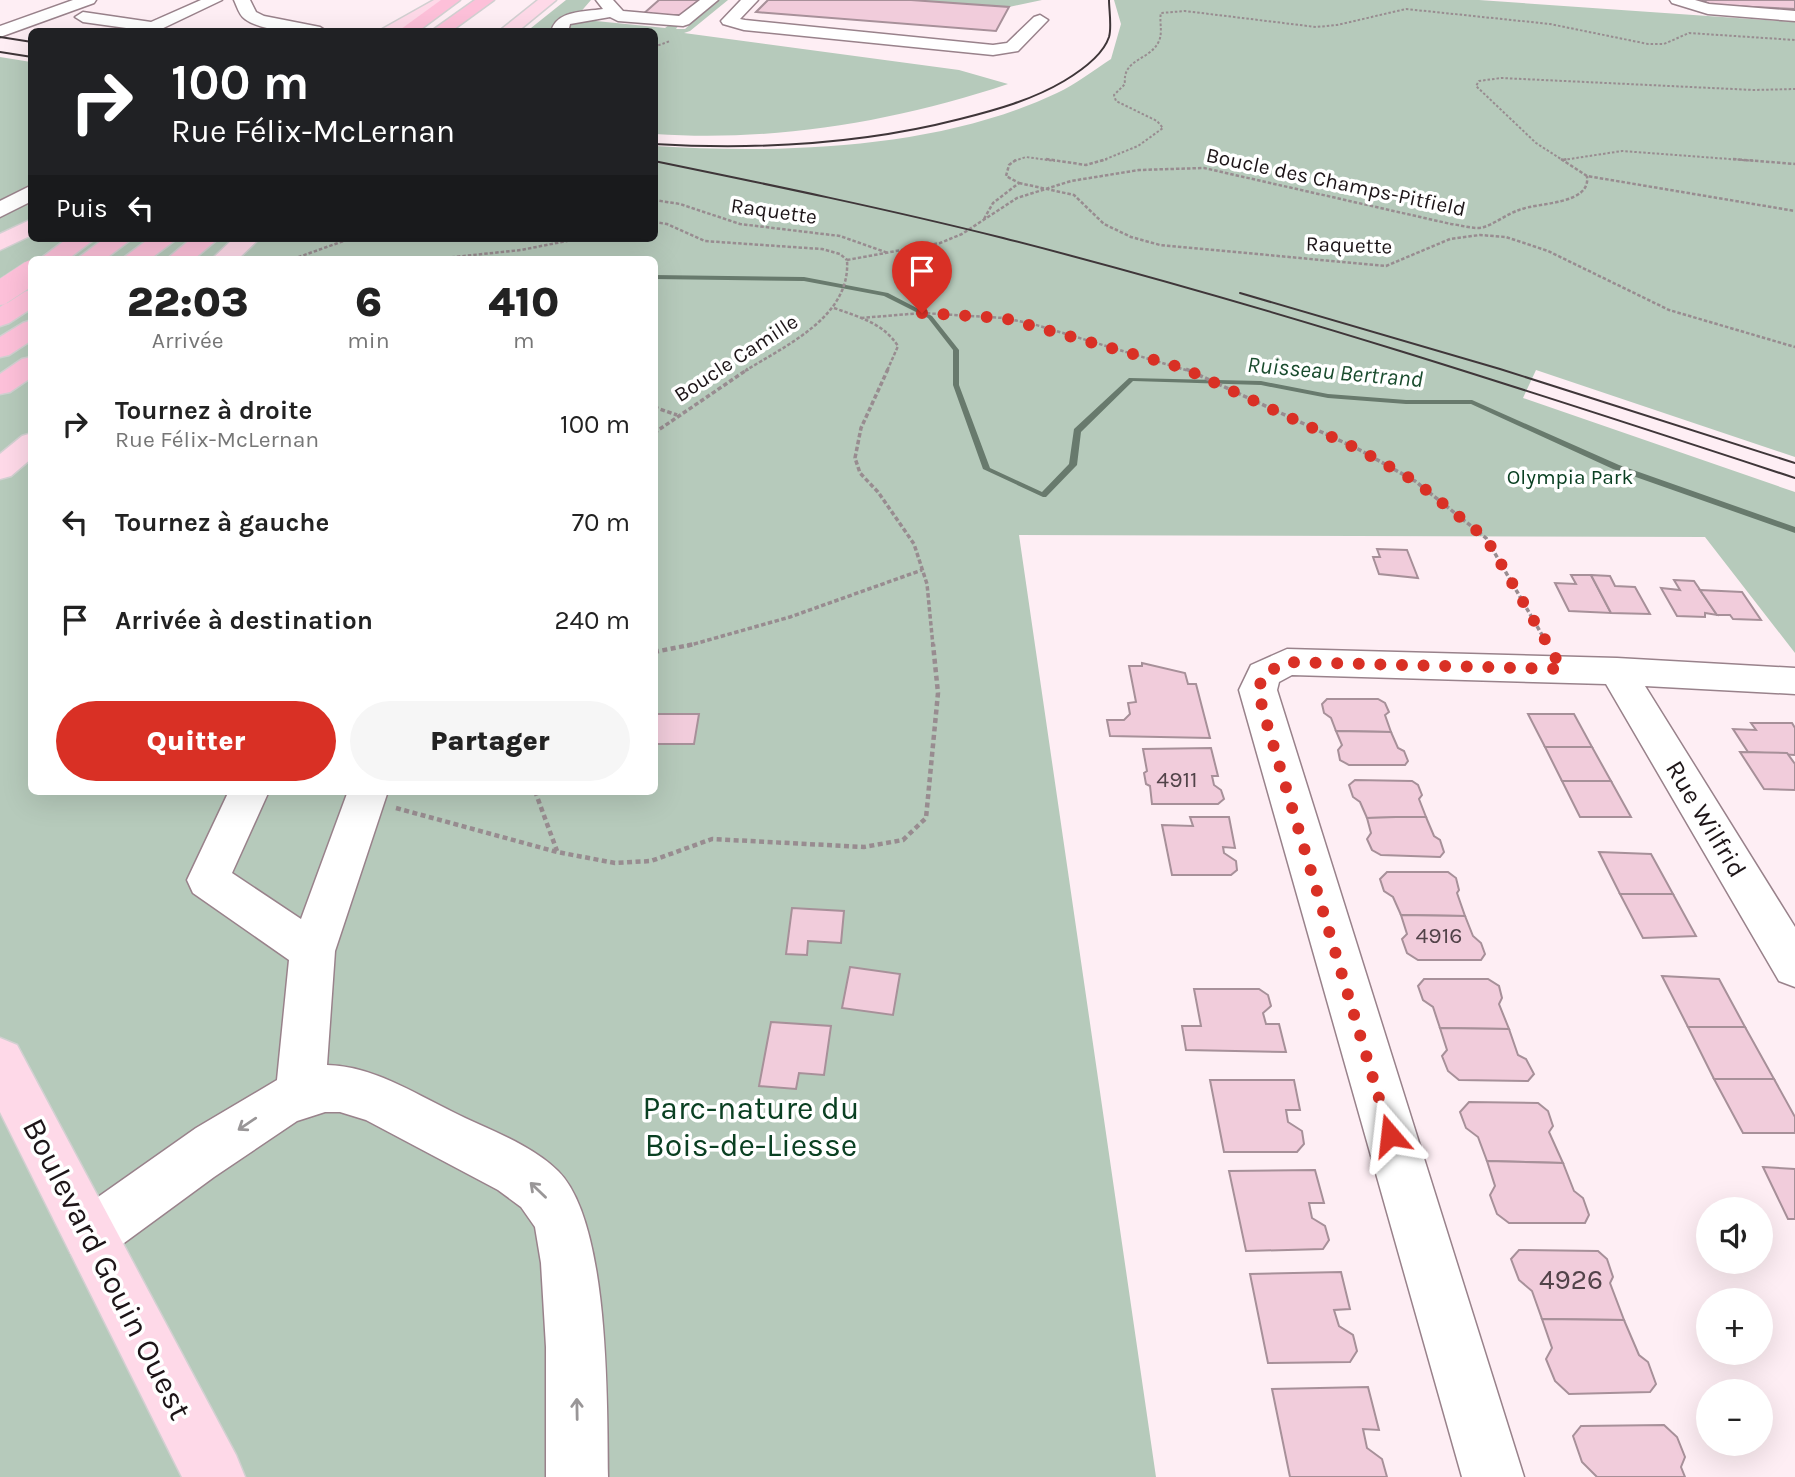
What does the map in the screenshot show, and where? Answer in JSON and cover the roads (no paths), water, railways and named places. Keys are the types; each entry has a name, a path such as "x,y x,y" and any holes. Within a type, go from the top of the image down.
{"highway":[{"path":"411,28 452,0"},
{"path":"444,28 486,0"},
{"path":"60,256 88,251 111,242"},
{"path":"139,256 160,242"},
{"path":"183,256 202,242"},
{"path":"0,293 28,275"},
{"path":"0,318 28,300"},
{"path":"0,349 28,331"},
{"path":"0,386 28,368"}],"main road":[{"path":"393,28 446,0"},
{"path":"511,28 548,0"},
{"path":"3,239 28,228"},
{"path":"227,256 243,242"},
{"path":"0,470 28,446"},
{"name":"Boulevard Gouin Ouest","path":"0,1061 214,1477"}],"street":[{"path":"153,27 214,0"},
{"path":"242,0 249,15 259,20 300,28"},
{"path":"560,28 565,20 609,6 623,17 681,21 689,19 710,0"},
{"path":"750,0 729,21 993,50 1012,47 1040,20"},
{"path":"1678,0 1708,9 1795,16"},
{"path":"0,32 45,15 86,8 159,28"},
{"path":"9,10 45,15"},
{"path":"0,210 28,193"},
{"path":"1493,1477 1264,714 1258,690 1264,674 1287,662 1617,671 1795,681"},
{"name":"Rue Wilfrid","path":"1617,671 1795,967"},
{"path":"247,795 208,880 312,951"},
{"path":"299,1096 307,1034 312,951 366,795"},
{"path":"90,1235 178,1170 258,1116 311,1090 351,1090 380,1101 513,1171 537,1187 553,1207 563,1233 570,1285 576,1363 577,1477"}],"waterway":[{"name":"Ruisseau Bertrand","path":"658,277 804,279 886,294 930,317 956,350 956,385 987,469 1043,495 1073,465 1077,431 1131,379 1261,383 1328,396 1406,402 1472,402 1616,467 1795,530"}],"tram line":[{"path":"658,144 769,146 846,140 922,128 1000,108 1052,88 1090,62 1109,37 1109,0"},
{"path":"0,37 28,41"},
{"path":"0,52 28,56"},
{"path":"658,162 916,217 1103,264 1401,351 1795,478"},
{"path":"1240,293 1500,369 1795,463"}],"park label":[{"name":"Olympia Park","path":"1570,477"},
{"name":"Parc-nature du Bois-de-Liesse","path":"751,1126"}]}
